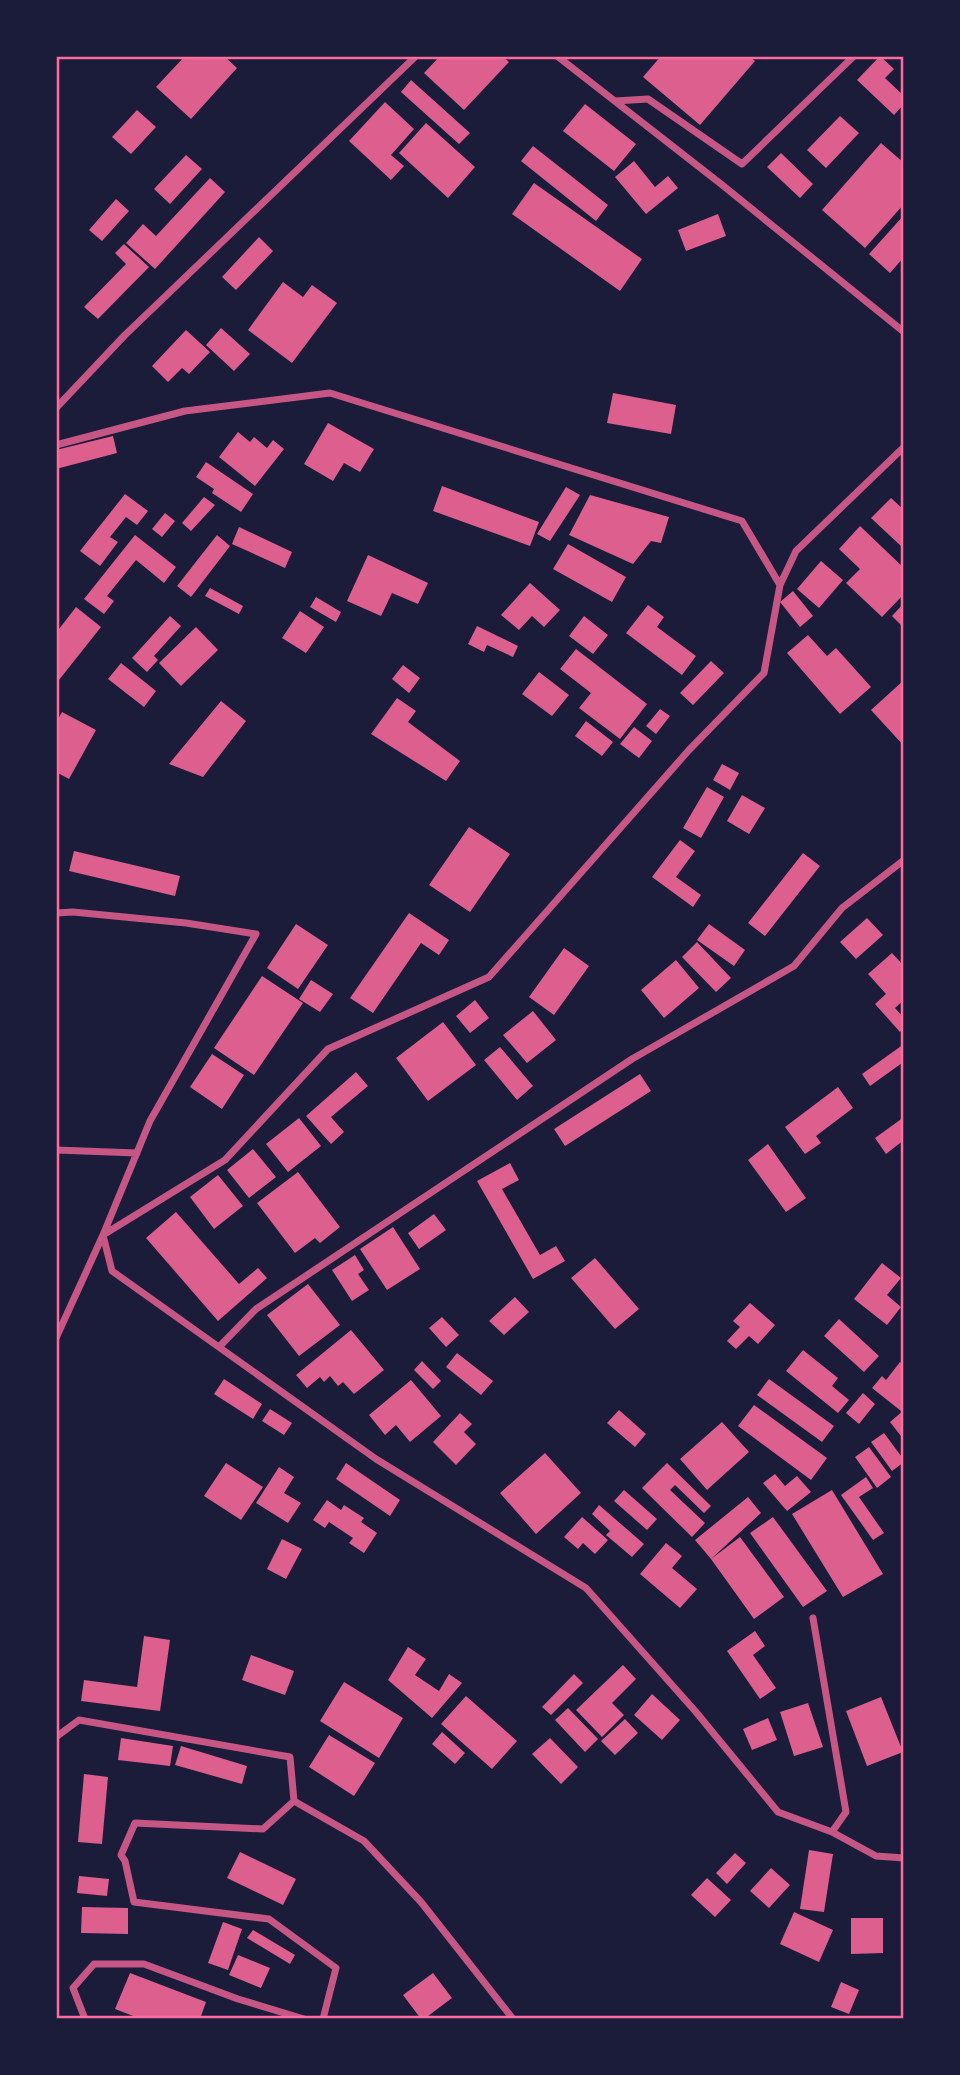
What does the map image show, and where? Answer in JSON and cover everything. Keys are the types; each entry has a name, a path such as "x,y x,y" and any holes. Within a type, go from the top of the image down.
{"street":[{"path":"56,408 125,335 416,56"},
{"path":"557,56 904,332"},
{"path":"614,101 648,99 742,164 854,56"},
{"path":"56,445 185,411 330,393 742,521 780,585"},
{"path":"103,1235 225,1160 328,1049 489,977 689,750 764,673 780,585 796,551 904,447"},
{"path":"219,1347 256,1308 632,1059 794,966 842,908 904,860"},
{"path":"56,913 73,912 186,923 256,934 150,1121 103,1235 56,1338"},
{"path":"56,1150 137,1153"},
{"path":"103,1235 112,1271 376,1459 586,1588 696,1712 778,1812 832,1832 876,1856 904,1858"},
{"path":"813,1618 846,1812 832,1832"},
{"path":"56,1737 79,1720 290,1756 294,1801"},
{"path":"294,1801 263,1829 135,1822 121,1855 125,1861 134,1902 269,1919 336,1968 323,2019"},
{"path":"294,1801 364,1841 421,1902 513,2019"},
{"path":"85,2019 73,1988 94,1964 144,1964 238,1999 304,2019"}],"building":[{"path":"185,56 224,56 237,68 191,119 156,87"},
{"path":"440,56 502,56 509,62 464,110 424,73"},
{"path":"661,56 749,56 755,61 700,125 643,77"},
{"path":"880,56 894,69 885,78 904,96 904,104 894,115 857,80"},
{"path":"411,80 470,133 459,144 401,92"},
{"path":"385,102 414,129 391,155 404,166 391,180 349,141"},
{"path":"585,104 636,144 614,171 563,131"},
{"path":"137,110 156,127 131,154 112,137"},
{"path":"840,116 859,133 826,168 807,150"},
{"path":"426,123 475,167 448,198 399,153"},
{"path":"881,143 904,163 904,204 865,248 822,210"},
{"path":"533,146 608,205 596,221 521,161"},
{"path":"781,153 813,184 800,198 767,167"},
{"path":"186,155 202,169 170,204 154,189"},
{"path":"634,161 655,187 668,176 678,188 646,214 615,177"},
{"path":"210,178 225,192 155,269 126,243 143,224 156,236"},
{"path":"534,183 642,259 620,291 512,214"},
{"path":"116,199 129,211 102,241 89,230"},
{"path":"718,214 726,236 686,251 678,230"},
{"path":"904,215 904,257 890,273 869,254"},
{"path":"259,237 273,251 236,290 222,277"},
{"path":"124,244 149,267 98,319 84,307 126,264 115,253"},
{"path":"283,282 303,297 312,285 337,303 292,363 248,330"},
{"path":"221,328 250,354 234,371 206,345"},
{"path":"186,330 210,352 189,374 182,368 168,382 152,366"},
{"path":"613,393 676,405 671,434 607,423"},
{"path":"328,423 374,449 360,472 344,463 333,481 304,464"},
{"path":"238,432 250,442 254,437 267,448 273,440 284,449 255,486 219,457"},
{"path":"113,436 117,453 56,469 56,450"},
{"path":"206,462 253,494 241,512 212,493 214,489 196,477"},
{"path":"442,486 539,522 530,546 433,511"},
{"path":"566,487 580,495 550,541 537,534"},
{"path":"125,494 148,511 137,525 126,517 110,537 118,542 100,566 80,551"},
{"path":"590,495 669,517 661,543 651,541 633,564 569,535"},
{"path":"204,497 215,505 191,531 182,523"},
{"path":"891,498 904,510 902,547 871,518"},
{"path":"165,513 175,521 162,537 152,529"},
{"path":"860,526 904,568 904,594 882,617 846,583 860,569 839,549"},
{"path":"239,527 292,552 285,568 232,544"},
{"path":"135,535 176,567 164,583 136,560 107,596 114,601 104,614 84,599"},
{"path":"217,535 230,546 191,597 177,586"},
{"path":"568,544 626,577 612,602 553,569"},
{"path":"368,555 428,583 418,604 392,593 381,616 347,601"},
{"path":"821,561 843,580 819,608 797,589"},
{"path":"530,583 560,610 544,627 532,616 519,630 501,615"},
{"path":"210,588 243,606 239,614 205,596"},
{"path":"793,591 813,616 800,627 780,602"},
{"path":"316,597 341,612 336,622 310,607"},
{"path":"904,603 904,628 892,616"},
{"path":"648,605 664,617 657,627 696,656 682,675 626,633"},
{"path":"76,607 101,627 59,680 56,678 56,633"},
{"path":"300,611 324,627 306,653 282,638"},
{"path":"170,616 181,626 154,656 158,660 147,672 132,658"},
{"path":"584,616 608,635 593,654 569,636"},
{"path":"477,626 518,646 513,657 487,645 484,652 468,644"},
{"path":"196,627 218,650 181,686 159,663"},
{"path":"808,635 827,656 836,648 871,687 840,714 787,653"},
{"path":"576,649 647,704 620,739 579,708 591,693 560,669"},
{"path":"711,661 724,673 693,705 680,693"},
{"path":"121,663 156,691 144,707 108,679"},
{"path":"403,665 420,678 409,693 392,679"},
{"path":"539,672 569,695 552,716 522,694"},
{"path":"904,680 904,746 871,710"},
{"path":"397,698 416,711 408,722 460,761 446,781 371,734"},
{"path":"221,701 246,721 203,777 169,764"},
{"path":"660,709 670,716 656,734 646,726"},
{"path":"62,712 96,730 69,779 56,772 56,723"},
{"path":"586,721 613,742 602,756 575,736"},
{"path":"634,727 652,741 639,758 620,744"},
{"path":"722,764 739,773 730,790 713,780"},
{"path":"707,787 724,797 701,838 683,828"},
{"path":"742,795 765,808 749,834 727,821"},
{"path":"469,827 510,854 470,912 429,885"},
{"path":"680,840 695,851 676,877 701,895 693,907 652,877"},
{"path":"74,851 180,876 175,896 69,871"},
{"path":"803,853 820,866 765,936 748,923"},
{"path":"409,913 449,940 439,955 421,943 373,1013 350,998"},
{"path":"867,918 883,935 856,959 840,942"},
{"path":"296,924 328,945 298,989 267,968"},
{"path":"709,924 745,950 734,966 697,940"},
{"path":"697,942 731,978 716,992 682,957"},
{"path":"564,948 589,966 554,1015 529,997"},
{"path":"892,953 904,966 904,1000 895,1008 904,1018 904,1028 900,1032 875,1004 886,994 868,974"},
{"path":"676,960 699,988 664,1018 641,990"},
{"path":"262,976 303,1003 254,1075 214,1048"},
{"path":"311,980 333,994 320,1012 299,999"},
{"path":"475,1000 489,1018 470,1033 456,1016"},
{"path":"533,1011 556,1040 527,1063 503,1035"},
{"path":"443,1022 476,1065 428,1101 396,1058"},
{"path":"904,1044 904,1067 902,1063 870,1086 862,1074"},
{"path":"500,1047 533,1086 517,1100 484,1060"},
{"path":"212,1054 244,1075 222,1109 190,1087"},
{"path":"356,1072 368,1086 331,1117 344,1132 331,1144 306,1116"},
{"path":"640,1074 651,1091 565,1146 554,1129"},
{"path":"838,1087 853,1108 816,1136 821,1143 805,1154 785,1127"},
{"path":"904,1117 904,1140 886,1154 875,1138"},
{"path":"299,1118 321,1146 288,1172 266,1144"},
{"path":"768,1144 806,1198 786,1212 748,1160"},
{"path":"253,1149 276,1177 249,1198 227,1170"},
{"path":"510,1163 519,1180 502,1189 540,1255 556,1246 565,1261 533,1279 477,1181"},
{"path":"298,1172 340,1227 320,1243 315,1238 295,1253 257,1203"},
{"path":"218,1175 243,1206 214,1229 190,1197"},
{"path":"176,1212 239,1284 258,1268 267,1278 218,1321 146,1238"},
{"path":"434,1214 446,1230 419,1249 408,1233"},
{"path":"393,1227 420,1269 387,1290 360,1249"},
{"path":"355,1255 364,1270 358,1274 369,1290 352,1301 332,1270"},
{"path":"595,1258 639,1309 615,1329 571,1278"},
{"path":"882,1263 901,1278 887,1295 901,1307 887,1325 854,1299"},
{"path":"308,1284 340,1325 299,1356 267,1315"},
{"path":"515,1297 529,1312 504,1335 489,1321"},
{"path":"750,1303 775,1325 758,1344 749,1336 736,1349 727,1341 740,1327 733,1321"},
{"path":"442,1317 459,1335 446,1347 429,1328"},
{"path":"839,1319 879,1356 864,1372 824,1336"},
{"path":"351,1330 384,1370 354,1394 343,1382 338,1386 330,1376 324,1382 320,1377 307,1388 296,1375"},
{"path":"803,1350 838,1378 832,1386 849,1400 838,1413 786,1371"},
{"path":"457,1353 493,1381 481,1395 446,1367"},
{"path":"422,1361 441,1381 433,1389 414,1370"},
{"path":"900,1362 904,1365 904,1407 901,1411 872,1388 882,1376 886,1380"},
{"path":"224,1379 262,1404 253,1419 214,1394"},
{"path":"769,1379 834,1426 822,1442 757,1395"},
{"path":"411,1380 441,1416 410,1442 396,1425 385,1435 369,1415"},
{"path":"863,1393 875,1404 859,1424 846,1413"},
{"path":"754,1405 827,1458 811,1480 738,1426"},
{"path":"270,1409 292,1423 284,1435 262,1421"},
{"path":"619,1410 646,1434 635,1447 607,1423"},
{"path":"904,1410 904,1440 890,1422"},
{"path":"460,1413 472,1424 464,1432 476,1444 456,1465 433,1442"},
{"path":"722,1422 749,1452 707,1490 680,1459"},
{"path":"884,1433 904,1460 892,1471 871,1442"},
{"path":"869,1447 891,1477 877,1488 855,1457"},
{"path":"545,1453 581,1493 536,1534 500,1493"},
{"path":"226,1463 263,1487 241,1520 204,1496"},
{"path":"346,1463 400,1500 390,1516 336,1479"},
{"path":"667,1463 711,1506 704,1513 675,1485 670,1490 705,1523 692,1537 642,1488"},
{"path":"279,1467 294,1477 284,1493 301,1503 288,1523 256,1503"},
{"path":"775,1474 785,1486 797,1476 811,1492 787,1511 763,1483"},
{"path":"866,1477 873,1488 859,1497 884,1533 873,1540 841,1495"},
{"path":"624,1490 657,1519 647,1530 614,1501"},
{"path":"832,1490 883,1574 843,1597 792,1514"},
{"path":"748,1497 761,1513 711,1559 695,1540"},
{"path":"327,1500 341,1510 344,1505 364,1518 361,1522 377,1533 364,1553 349,1543 353,1538 329,1522 325,1528 313,1520"},
{"path":"599,1505 644,1544 632,1557 606,1535 610,1531 592,1514"},
{"path":"582,1517 608,1540 595,1554 583,1543 578,1549 564,1537"},
{"path":"773,1517 827,1591 803,1607 750,1533"},
{"path":"740,1537 784,1597 754,1619 711,1559"},
{"path":"282,1539 302,1549 286,1579 267,1569"},
{"path":"666,1543 682,1556 672,1568 697,1589 680,1608 640,1574"},
{"path":"755,1631 765,1646 753,1655 776,1688 760,1699 727,1651"},
{"path":"144,1636 170,1640 160,1711 81,1701 84,1680 137,1687"},
{"path":"408,1647 426,1659 415,1675 439,1691 449,1674 462,1683 432,1718 388,1680"},
{"path":"251,1655 294,1671 285,1695 242,1680"},
{"path":"623,1665 636,1679 612,1703 624,1715 602,1737 576,1710"},
{"path":"574,1674 583,1683 551,1715 542,1707"},
{"path":"344,1682 403,1718 379,1758 320,1721"},
{"path":"652,1694 680,1720 662,1740 634,1715"},
{"path":"466,1696 517,1741 492,1769 441,1724"},
{"path":"881,1697 903,1752 867,1766 846,1711"},
{"path":"808,1703 823,1747 794,1756 780,1712"},
{"path":"568,1708 598,1739 585,1752 555,1720"},
{"path":"768,1718 777,1740 752,1750 743,1729"},
{"path":"625,1719 638,1733 615,1755 601,1741"},
{"path":"442,1732 465,1753 455,1764 432,1744"},
{"path":"329,1735 375,1763 354,1796 309,1767"},
{"path":"121,1738 173,1746 170,1766 118,1760"},
{"path":"550,1738 578,1767 561,1784 532,1754"},
{"path":"181,1746 247,1766 242,1784 175,1765"},
{"path":"84,1774 108,1777 102,1844 78,1842"},
{"path":"809,1850 833,1854 824,1912 800,1909"},
{"path":"240,1852 296,1879 283,1905 227,1878"},
{"path":"735,1853 746,1863 727,1884 716,1873"},
{"path":"771,1868 790,1885 769,1908 750,1891"},
{"path":"79,1876 109,1879 107,1896 77,1893"},
{"path":"707,1878 731,1900 715,1917 691,1895"},
{"path":"82,1907 128,1908 128,1934 81,1933"},
{"path":"794,1912 833,1930 819,1962 780,1944"},
{"path":"851,1918 883,1918 883,1953 851,1954"},
{"path":"223,1922 242,1929 228,1970 208,1963"},
{"path":"253,1930 295,1955 290,1964 247,1938"},
{"path":"238,1955 270,1968 261,1988 229,1975"},
{"path":"130,1973 206,2002 200,2019 141,2019 115,2009"},
{"path":"433,1973 452,1998 421,2019 403,1995"},
{"path":"841,1982 859,1990 849,2014 831,2007"}]}
